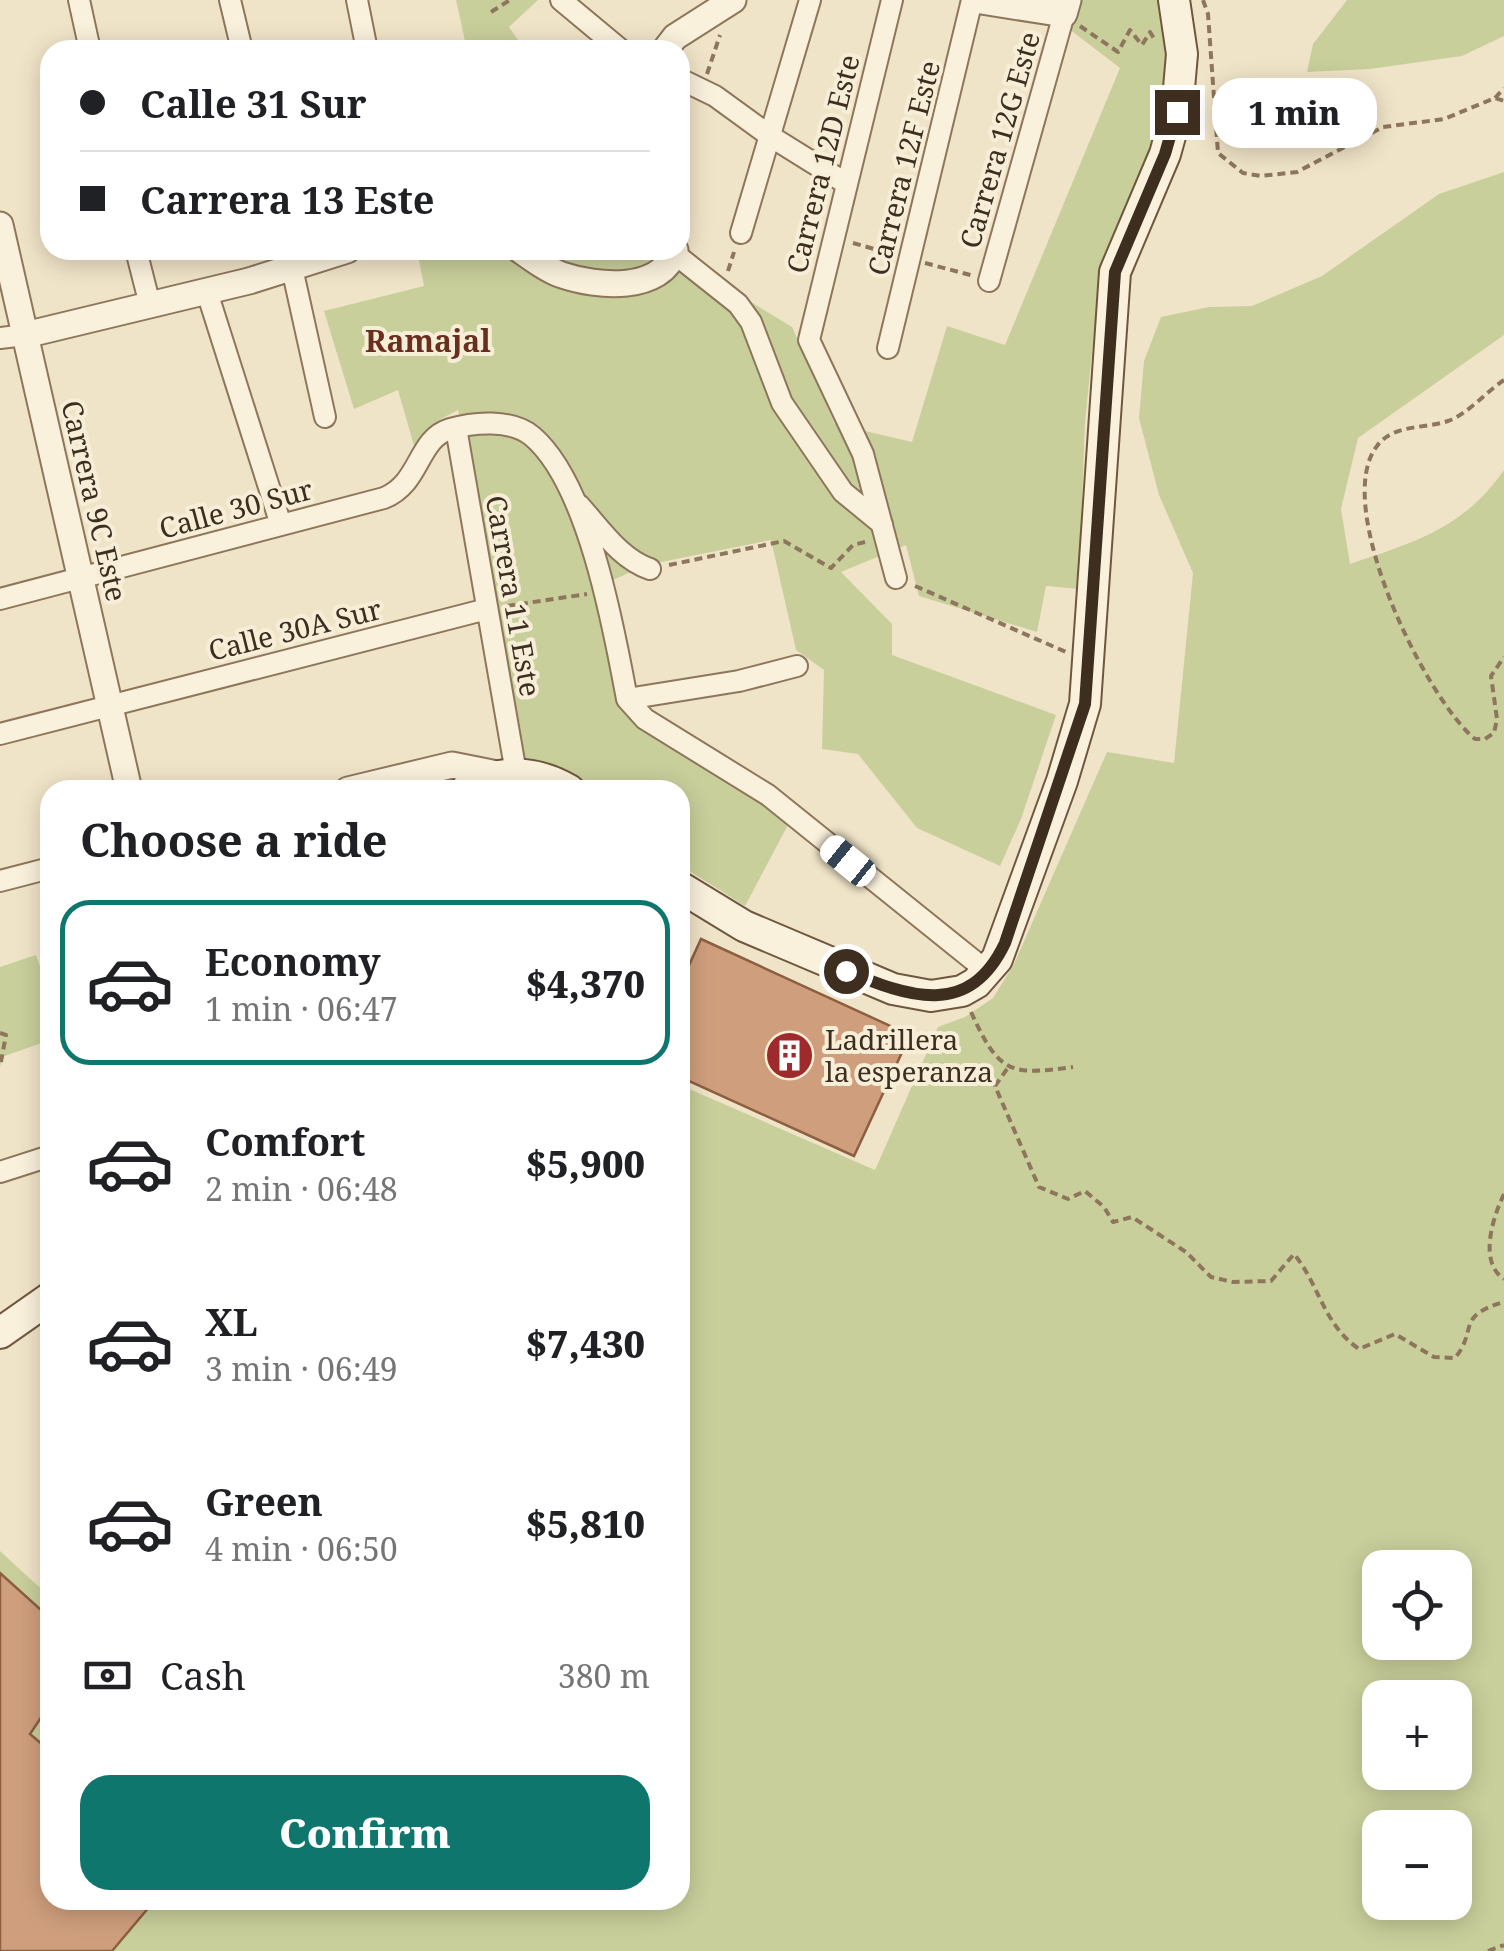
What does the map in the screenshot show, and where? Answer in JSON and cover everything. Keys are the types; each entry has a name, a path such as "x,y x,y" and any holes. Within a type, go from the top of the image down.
{"main road":[{"path":"690,893 744,926 879,984 931,996 962,991 988,972 1005,943 1076,739 1091,663 1115,272 1165,154 1177,112 1182,54 1174,0"},
{"path":"493,780 509,774 549,780"},
{"path":"0,1333 40,1307"}],"street":[{"path":"79,0 88,40"},
{"path":"230,0 240,40"},
{"path":"357,0 365,40"},
{"path":"561,0 609,40"},
{"path":"741,233 810,0"},
{"name":"Carrera 12D Este","path":"884,532 863,454 808,340 892,0"},
{"path":"974,0 1064,16"},
{"name":"Carrera 12F Este","path":"888,348 974,0"},
{"path":"673,40 732,1"},
{"name":"Carrera 12G Este","path":"989,280 1064,16"},
{"path":"690,83 847,184"},
{"name":"Carrera 9C Este","path":"0,225 12,337 80,578 127,780"},
{"path":"138,260 150,306"},
{"path":"12,337 207,292 287,260"},
{"path":"290,260 326,417"},
{"path":"536,260 561,275 603,282 658,275 667,260"},
{"path":"679,260 722,288 752,322 782,403 843,492 884,532 896,578"},
{"path":"207,292 281,525"},
{"path":"456,428 503,424 532,436 553,462 571,496 606,592 627,699 645,719 768,795 988,972"},
{"name":"Calle 30 Sur","path":"0,599 395,494 414,474 432,440 456,428"},
{"name":"Carrera 11 Este","path":"456,428 487,609 509,774"},
{"path":"571,496 623,553 635,564 650,569"},
{"name":"Calle 30A Sur","path":"0,734 487,609"},
{"path":"627,699 739,681 797,666"},
{"path":"390,780 452,765 509,774"},
{"path":"0,881 40,871"},
{"path":"0,1172 40,1159"}],"path":[{"path":"492,12 510,0"},
{"path":"1203,0 1208,14 1218,154 1244,172 1262,176 1296,172 1383,127 1444,119 1495,98 1504,88"},
{"path":"703,88 732,1"},
{"path":"1064,16 1118,52 1130,30 1142,46 1150,32 1158,45 1163,30"},
{"path":"1495,98 1504,101"},
{"path":"722,288 741,233"},
{"path":"1504,380 1451,420 1394,432 1376,446 1363,478 1363,513 1370,546 1441,704 1474,739 1486,739 1494,733 1497,719 1491,676 1504,657"},
{"path":"650,569 784,541 830,568 853,545 884,532"},
{"path":"896,578 1091,663"},
{"path":"487,609 606,592"},
{"path":"962,991 981,1033 1007,1068 1028,1074 1074,1067"},
{"path":"0,1032 6,1035 0,1067"},
{"path":"1007,1068 995,1086 1039,1187 1068,1199 1085,1191 1104,1207 1113,1222 1132,1217 1186,1252 1211,1276 1222,1280 1271,1282 1294,1254 1305,1268 1324,1313 1340,1336 1359,1349 1395,1334 1434,1358 1455,1358 1465,1346 1467,1325 1484,1307 1504,1302"},
{"path":"1504,1194 1495,1213 1490,1261 1496,1274 1504,1279"},
{"path":"1488,1951 1504,1945"}],"green space":[{"path":"456,0 538,0 509,27 518,40 465,40"},
{"path":"1015,0 1164,0 1175,94 1099,284 1085,422 1079,589 1046,586 1037,632 919,596 906,545 841,572 892,624 892,655 1056,715 1021,819 1000,866 917,828 858,754 822,749 824,670 796,650 771,540 646,565 598,587 620,694 789,823 745,906 690,871 690,780 576,780 553,766 524,760 458,410 439,420 415,449 398,390 354,409 324,311 424,286 419,260 682,260 792,327 835,424 912,442 947,326 1005,345 1120,68 1035,3"},
{"path":"1347,0 1504,0 1504,36 1462,56 1370,69 1307,72 1313,44"},
{"path":"1504,172 1504,335 1358,438 1341,509 1350,564 1417,540 1455,519 1489,490 1504,470 1504,1951 0,1951 0,1551 40,1588 40,1910 690,1910 690,1089 875,1170 938,1027 965,1017 993,998 1014,964 1107,752 1174,763 1193,573 1159,495 1139,418 1144,361 1161,317 1209,307 1252,306 1322,276 1439,194"},
{"path":"36,955 40,966 40,1044 2,1057 0,1067 0,967"}],"building":[{"name":"Ladrillera la esperanza","path":"701,939 910,1035 854,1156 690,1082 690,963"},
{"path":"0,1573 40,1609 40,1719 30,1734 40,1742 40,1910 147,1910 112,1951 0,1951"}],"place":[{"name":"Ladrillera la esperanza","path":"790,1056"}],"district":[{"name":"Ramajal","path":"428,342"}],"route":[{"path":"846,971 894,990 945,996 976,984 997,960 1005,943 1085,704 1091,663 1115,272 1165,154 1177,112"}]}
